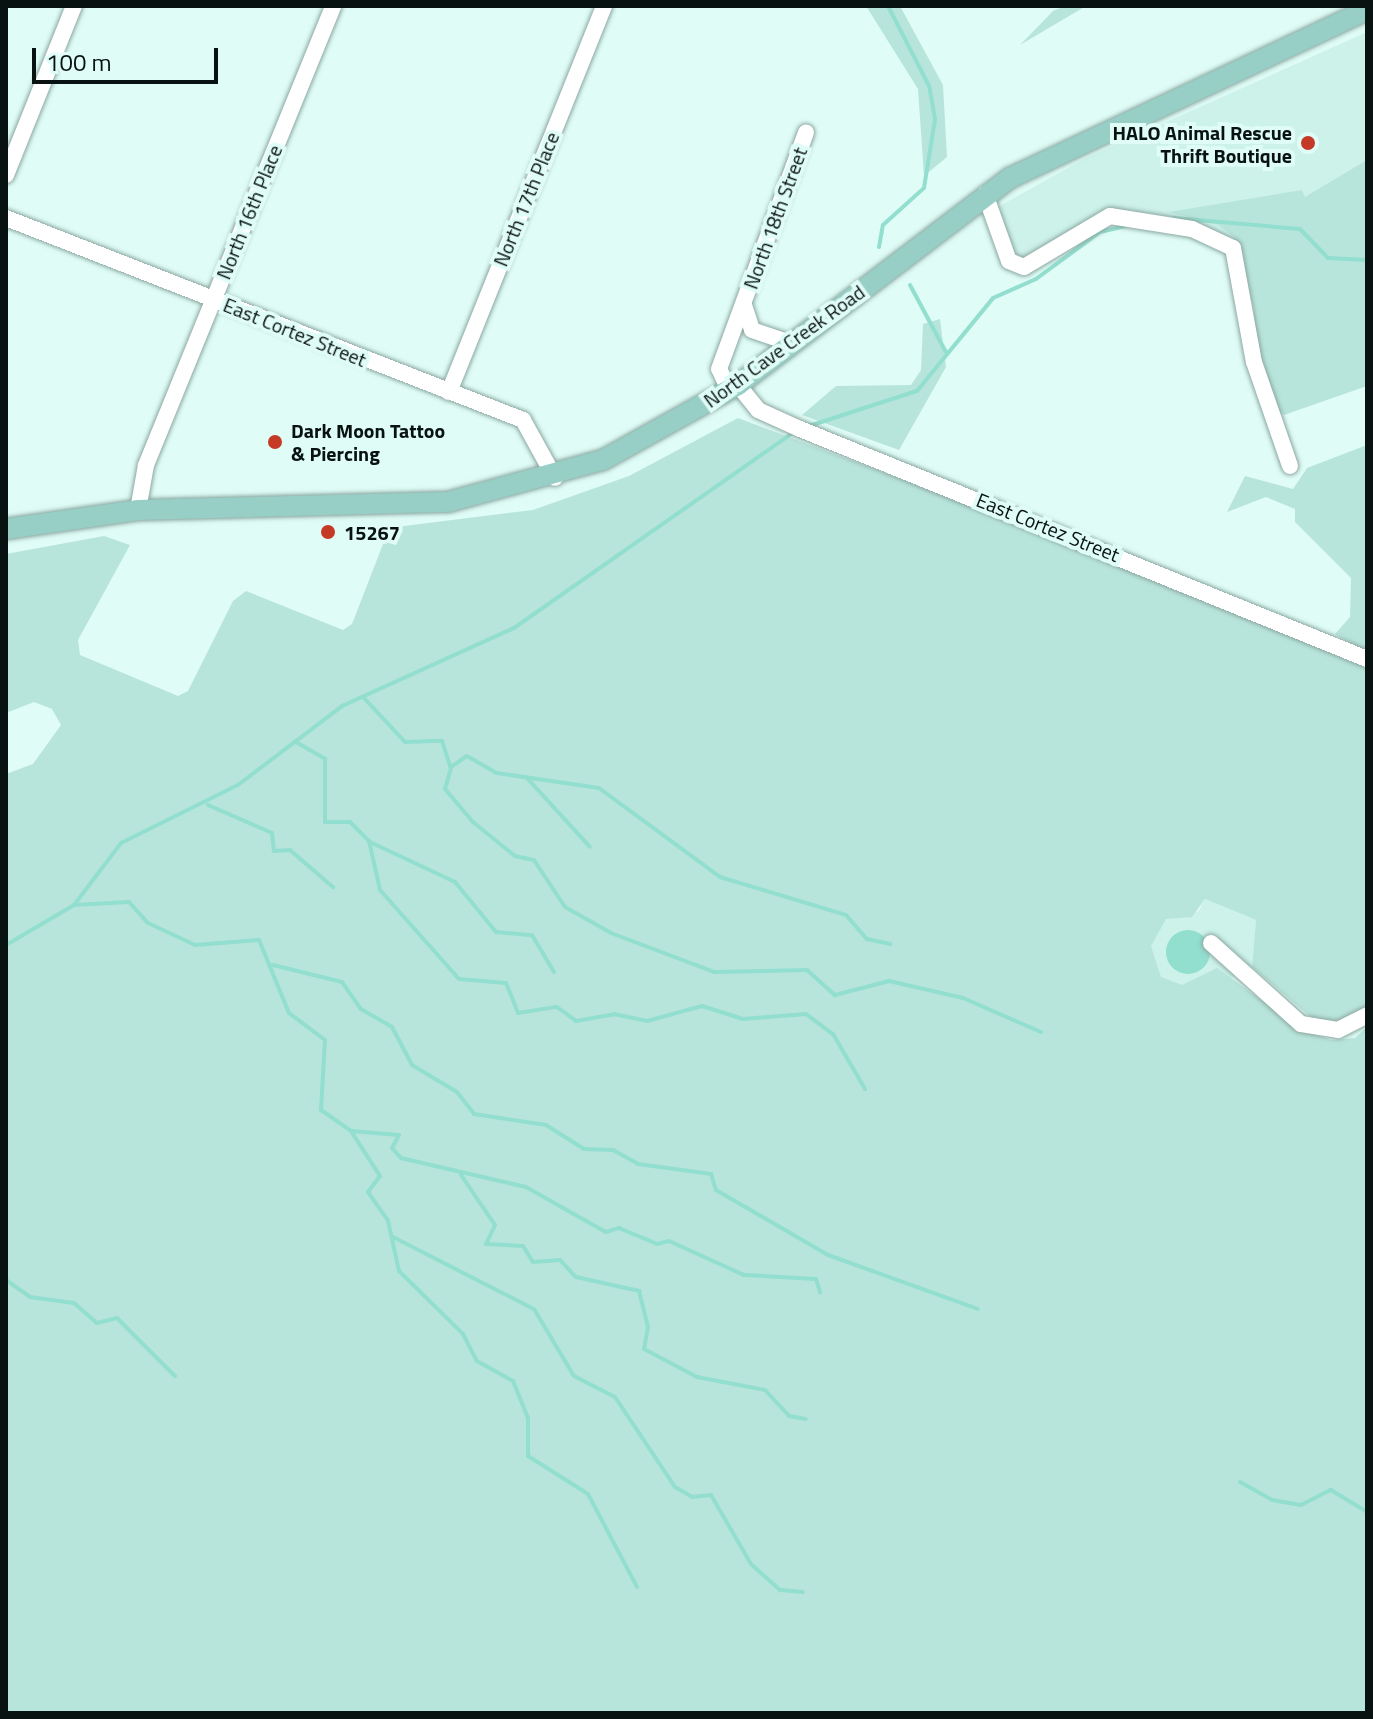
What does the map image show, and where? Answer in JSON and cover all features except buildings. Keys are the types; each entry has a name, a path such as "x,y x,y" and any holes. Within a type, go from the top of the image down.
{"main road":[{"name":"North Cave Creek Road","path":"6,529 138,510 413,505 555,478 624,452 733,388 985,194 1083,138 1367,10"}],"street":[{"path":"6,175 12,144 74,6"},
{"name":"North 16th Place","path":"138,510 146,465 333,6"},
{"name":"North 17th Place","path":"449,392 604,6"},
{"name":"North 18th Street","path":"733,388 719,369 806,133"},
{"path":"985,194 1009,261 1024,267 1110,216 1192,229 1233,248 1254,362 1290,466"},
{"name":"East Cortez Street","path":"6,218 529,425 555,478"},
{"name":"North 18th Street","path":"744,303 752,330 793,344"},
{"name":"East Cortez Street","path":"733,388 753,407 786,423 1367,659"},
{"path":"1211,943 1301,1024 1338,1030 1367,1015"}],"shaded area":[{"path":"866,6 900,6 943,85 947,157 924,176 918,89"},
{"path":"1065,6 1086,6 1020,45 1053,11"},
{"path":"1367,32 1367,176 1235,242 1112,211 1027,265 1011,258 994,209 1084,159"},
{"path":"1367,160 1367,386 1284,415 1272,406 1252,343 1254,309 1234,237 1218,225 1169,212 1302,190 1305,197"},
{"path":"940,319 946,367 899,450 802,415 836,386 911,385 921,370 923,324"},
{"path":"738,418 1057,538 1367,668 1367,1009 1335,1023 1313,1019 1252,967 1256,920 1205,899 1192,917 1166,919 1151,946 1161,977 1182,985 1217,968 1302,1030 1331,1040 1355,1038 1367,1027 1367,1713 6,1713 6,774 33,764 61,725 52,709 34,702 6,713 6,554 104,536 130,545 78,640 80,655 178,696 188,691 233,601 246,591 343,630 352,624 383,544 380,529 533,510 629,476"},
{"path":"1367,445 1367,652 1335,634 1350,617 1351,578 1295,522 1295,509 1266,497 1227,512 1245,476 1293,489 1307,468"},
{"path":"1145,889 1198,912 1205,899 1256,920 1252,967 1170,1011 1120,961"},
{"path":"1188,930 1204,936 1210,952 1204,968 1188,974 1172,968 1166,952 1172,936"}],"waterway":[{"path":"879,247 883,225 924,188 935,119 929,86 888,6"},
{"path":"1174,218 1300,229 1328,258 1367,260"},
{"path":"809,426 917,391 993,298 1036,279 1100,232 1125,226"},
{"path":"910,285 946,352"},
{"path":"6,945 74,905 121,843 238,785 342,706 514,628 794,432"},
{"path":"364,698 405,742 442,741 451,768 445,789 473,822 515,856 534,860 565,907 611,933 714,972 807,970 835,995 889,981 963,998 1041,1032"},
{"path":"296,742 325,759 325,822 350,822 369,841 380,890 459,979 506,983 518,1013 557,1007 576,1021 614,1014 647,1021 702,1006 743,1019 806,1014 833,1034 865,1089"},
{"path":"451,767 467,756 497,773 599,788 720,877 846,915 867,939 890,944"},
{"path":"527,778 590,847"},
{"path":"208,805 272,833 274,851 290,850 333,887"},
{"path":"370,842 455,882 496,932 532,935 554,972"},
{"path":"74,905 129,902 148,923 195,945 259,940 289,1013 325,1040 321,1110 351,1131 380,1176 368,1192 388,1221 399,1271 463,1334 477,1361 513,1381 528,1418 528,1456 588,1494 637,1587"},
{"path":"273,965 342,982 361,1009 392,1027 412,1065 457,1092 474,1114 546,1125 584,1149 613,1150 638,1164 711,1174 716,1190 828,1255 978,1309"},
{"path":"351,1131 399,1135 392,1148 401,1158 526,1187 606,1232 619,1228 657,1244 669,1241 744,1275 816,1279 820,1292"},
{"path":"461,1175 495,1225 486,1244 523,1246 533,1262 560,1260 576,1277 639,1291 648,1327 644,1349 697,1377 765,1390 789,1416 806,1419"},
{"path":"393,1237 534,1309 574,1376 615,1397 675,1487 692,1497 711,1495 751,1564 780,1590 803,1592"},
{"path":"6,1280 30,1297 74,1303 97,1323 117,1318 175,1376"},
{"path":"1240,1482 1272,1500 1301,1505 1331,1490 1367,1512"}],"place":[{"name":"HALO Animal Rescue Thrift Boutique","path":"1308,143"},
{"name":"Dark Moon Tattoo & Piercing","path":"275,442"},
{"name":"15267","path":"328,532"}]}
